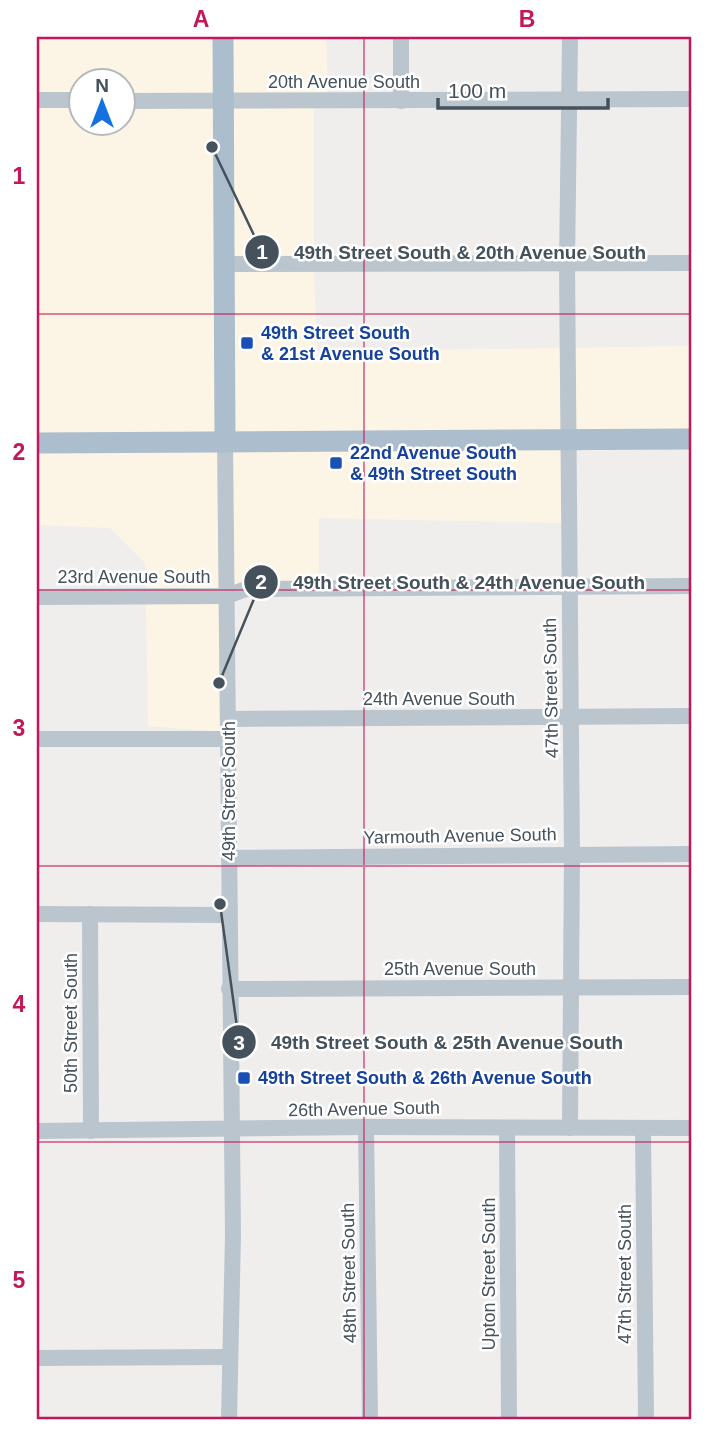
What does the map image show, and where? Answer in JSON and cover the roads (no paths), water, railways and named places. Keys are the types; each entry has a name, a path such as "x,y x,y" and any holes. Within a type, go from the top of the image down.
{"main road":[{"name":"49th Street South","path":"223,37 225,440"},
{"path":"37,443 691,439"}],"street":[{"path":"401,37 401,101"},
{"name":"47th Street South","path":"570,37 567,263 572,855 570,1128"},
{"name":"20th Avenue South","path":"136,100 691,99"},
{"path":"37,100 66,100"},
{"path":"224,264 691,263"},
{"name":"49th Street South","path":"225,440 233,1234 229,1419"},
{"name":"23rd Avenue South","path":"37,597 227,596 246,589 691,586"},
{"name":"24th Avenue South","path":"229,719 691,716"},
{"path":"37,740 229,739"},
{"name":"Yarmouth Avenue South","path":"229,858 691,854"},
{"path":"37,914 229,915"},
{"name":"50th Street South","path":"90,914 91,1131"},
{"name":"25th Avenue South","path":"229,989 691,987"},
{"name":"26th Avenue South","path":"37,1131 231,1131 366,1127 691,1128"},
{"name":"48th Street South","path":"366,1127 370,1419"},
{"name":"Upton Street South","path":"507,1128 509,1419"},
{"name":"47th Street South","path":"643,1129 646,1419"},
{"path":"37,1358 229,1357"}],"place":[{"name":"49th Street South & 20th Avenue South","path":"212,147"},
{"name":"49th Street South & 21st Avenue South","path":"247,343"},
{"name":"22nd Avenue South & 49th Street South","path":"336,463"},
{"name":"49th Street South & 24th Avenue South","path":"219,683"},
{"name":"49th Street South & 25th Avenue South","path":"220,904"},
{"name":"49th Street South & 26th Avenue South","path":"244,1078"}]}
